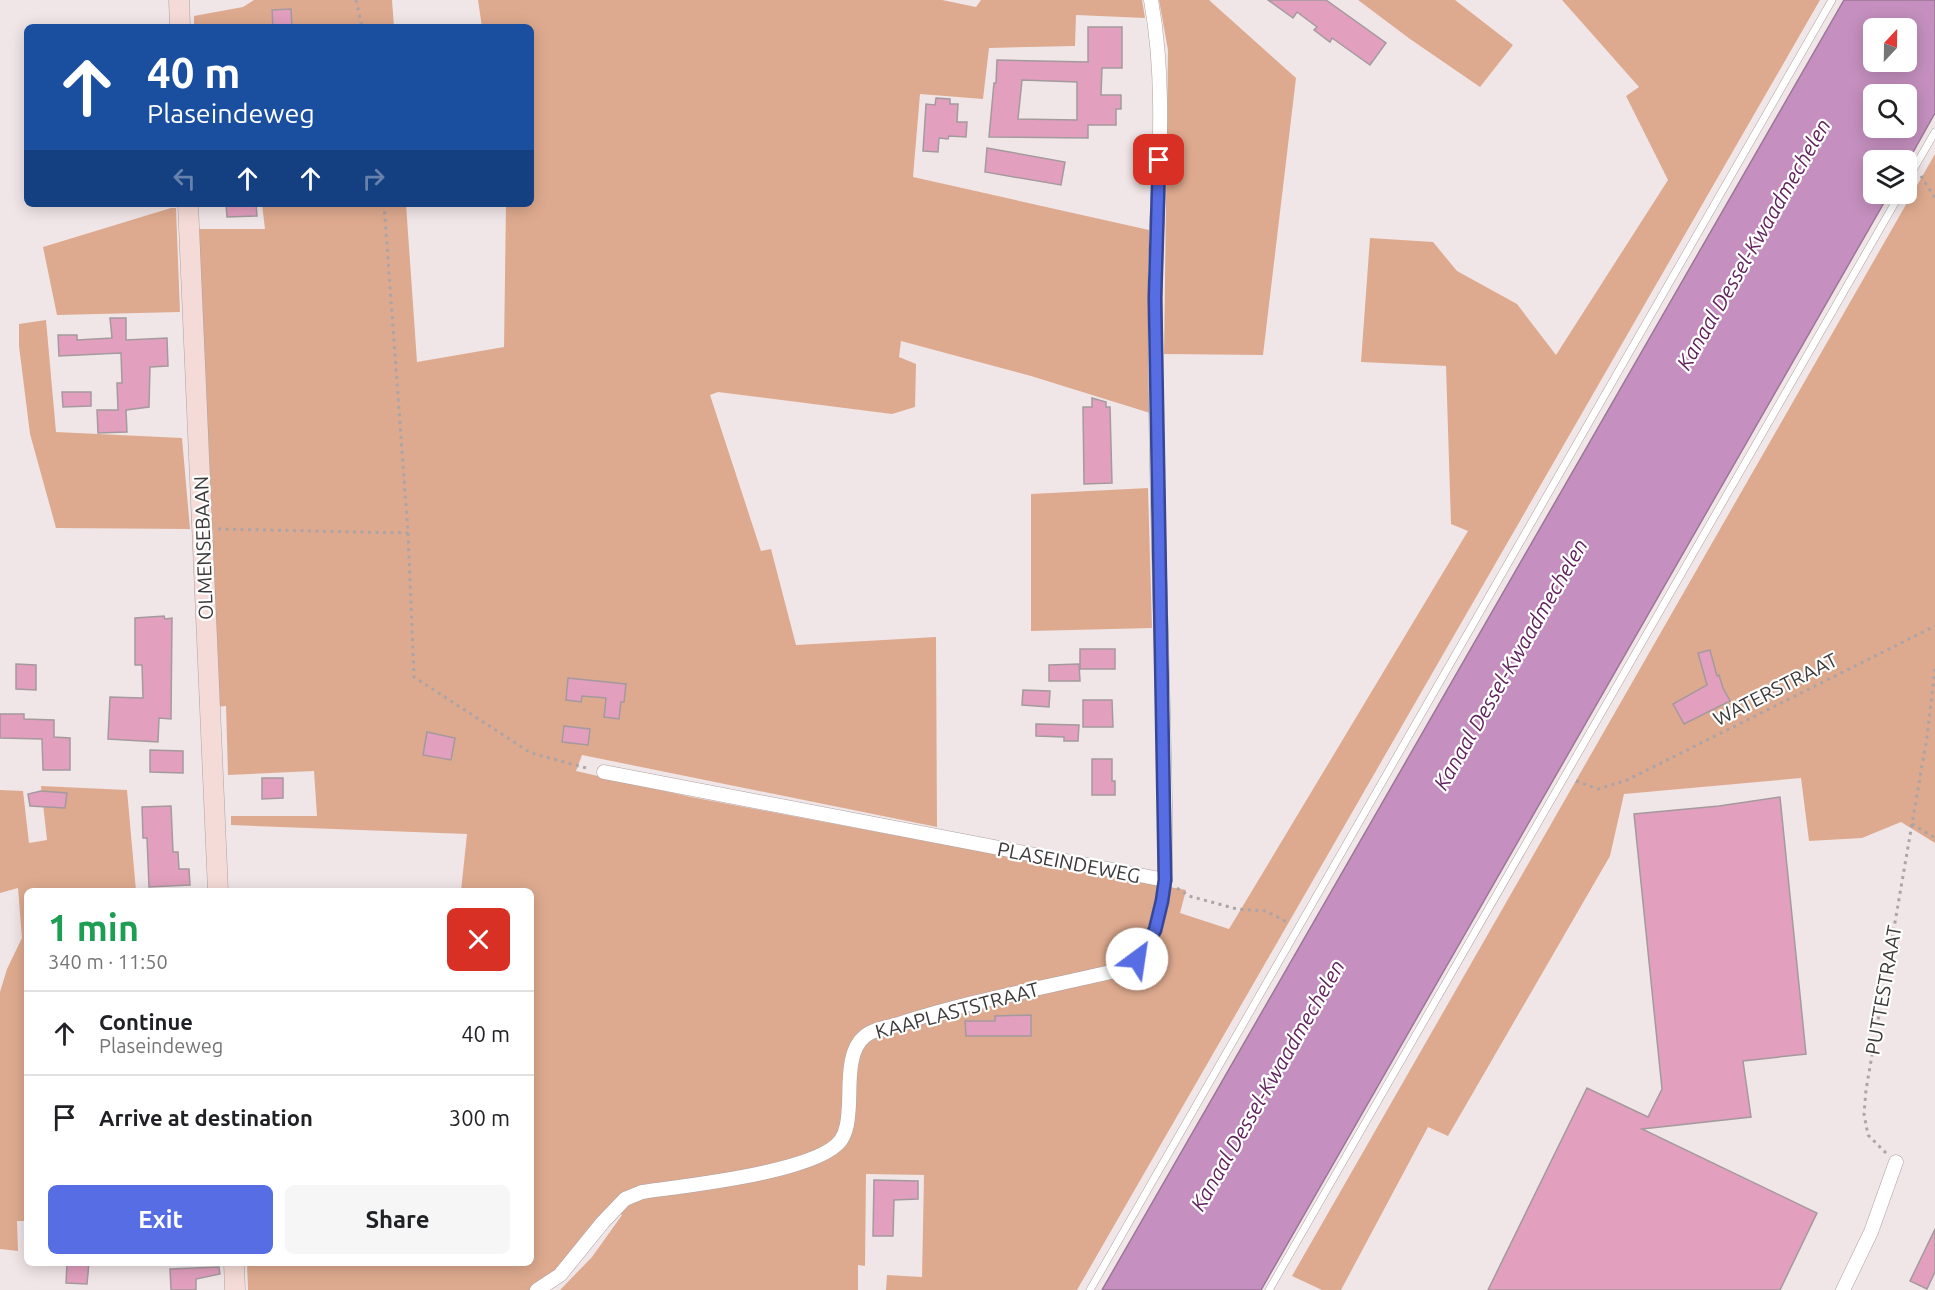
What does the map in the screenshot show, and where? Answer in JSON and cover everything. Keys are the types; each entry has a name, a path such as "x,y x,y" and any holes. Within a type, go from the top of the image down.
{"street":[{"path":"179,0 180,24"},
{"name":"PLASEINDEWEG","path":"604,772 1165,880 1155,298 1161,91 1158,46 1151,0"},
{"name":"OLMENSEBAAN","path":"188,207 218,888"},
{"name":"KAAPLASTSTRAAT","path":"537,1290 560,1275 625,1199 642,1192 783,1168 818,1156 833,1148 841,1140 847,1127 855,1048 867,1034 918,1017 1115,971 1137,959 1155,930 1165,880"},
{"path":"1843,1290 1871,1232 1896,1162"},
{"path":"234,1266 236,1290"}],"lane":[{"path":"1090,1290 1832,0"},
{"path":"1917,164 1935,132"},
{"path":"1269,1290 1894,204"}],"path":[{"path":"356,0 361,24"},
{"path":"1917,170 1935,198"},
{"path":"384,207 408,533 414,678 531,753 604,772"},
{"path":"202,528 408,533"},
{"name":"WATERSTRAAT","path":"1566,777 1598,789 1628,780 1935,626"},
{"name":"PUTTESTRAAT","path":"1896,1162 1868,1135 1864,1114 1866,1090 1927,737 1935,669"},
{"path":"1912,824 1935,838"},
{"path":"1165,880 1189,896 1237,909 1266,911 1299,928"}],"shaded area":[{"path":"254,0 392,0 394,24 194,24 194,16 243,7"},
{"path":"478,0 942,0 976,7 981,0 1142,0 1145,18 1076,15 1075,46 989,48 983,99 920,94 913,177 1149,230 1150,413 1031,376 901,341 899,357 916,364 915,407 892,414 718,392 710,395 761,551 771,549 796,645 936,637 937,827 582,755 576,771 691,797 1186,890 1180,913 1229,929 1468,531 1451,524 1446,366 1361,362 1370,238 1433,242 1457,271 1517,304 1556,355 1668,180 1626,96 1639,87 1562,0 1820,0 1077,1290 886,1290 887,1275 922,1277 924,1175 866,1174 865,1266 858,1265 858,1290 560,1290 592,1257 622,1215 616,1211 549,1279 529,1290 248,1290 247,1266 534,1266 534,888 461,888 467,834 231,825 231,816 317,816 314,771 228,775 226,706 216,707 195,229 265,229 262,207 406,207 417,362 504,347 506,207 534,207 534,24 482,24"},
{"path":"1159,0 1209,0 1296,78 1263,355 1164,354 1168,50"},
{"path":"1358,0 1455,0 1513,45 1480,87"},
{"path":"1935,154 1935,843 1901,822 1862,838 1809,841 1801,778 1624,794 1610,856 1448,1136 1428,1127 1341,1290 1322,1290 1292,1276 1906,204 1917,204 1917,185"},
{"path":"176,208 180,312 57,315 43,247"},
{"path":"46,320 56,432 182,438 190,529 56,528 30,434 19,346 19,324"},
{"path":"1148,488 1152,628 1031,631 1031,494"},
{"path":"41,786 127,790 136,888 24,888 24,1221 17,1221 18,1251 0,1249 0,992 7,969 22,938 18,888 0,893 0,790 23,791 29,843 47,840"}],"water":[{"name":"Kanaal Dessel-Kwaadmechelen","path":"1844,0 1935,0 1935,113 1914,150 1863,150 1863,204 1883,204 1261,1290 1102,1290"}],"building":[{"path":"1268,0 1326,0 1386,43 1370,65 1332,38 1330,42 1314,30 1317,27 1297,12 1293,18"},
{"path":"291,9 292,24 273,24 272,10"},
{"path":"1088,27 1122,27 1122,68 1102,68 1101,95 1121,95 1121,109 1116,109 1116,125 1088,125 1088,138 989,137 997,60 1088,62","holes":["1022,80 1077,82 1077,120 1018,119"]},
{"path":"936,98 950,99 950,104 958,104 957,122 967,122 966,137 939,138 938,152 923,151 926,104 935,105"},
{"path":"987,148 1065,162 1061,185 985,172"},
{"path":"226,207 256,207 257,216 227,217"},
{"path":"110,318 126,318 126,340 167,338 168,366 150,367 149,407 126,410 127,432 98,433 97,410 118,410 117,383 122,383 121,353 59,356 58,335 77,335 77,340 112,338"},
{"path":"62,392 91,392 91,406 63,407"},
{"path":"1092,398 1106,402 1106,407 1110,407 1112,483 1084,484 1083,407 1092,407"},
{"path":"164,616 165,619 172,618 171,719 159,718 158,742 108,739 110,697 143,698 142,665 135,665 135,618"},
{"path":"1080,649 1115,649 1115,669 1080,669"},
{"path":"1710,650 1717,676 1719,675 1730,701 1684,724 1673,704 1707,685 1698,653"},
{"path":"16,664 36,665 36,690 16,689"},
{"path":"1079,664 1080,681 1049,681 1049,665"},
{"path":"568,678 626,684 619,719 604,717 606,698 582,696 581,702 566,700"},
{"path":"1023,690 1050,691 1049,707 1022,705"},
{"path":"1083,700 1112,700 1113,727 1083,727"},
{"path":"0,714 24,714 24,719 54,720 54,737 70,738 70,770 43,770 42,739 0,738"},
{"path":"1036,724 1079,725 1078,741 1064,741 1064,737 1036,736"},
{"path":"564,726 590,729 588,745 562,742"},
{"path":"427,732 455,738 451,760 423,755"},
{"path":"150,750 183,751 183,773 150,772"},
{"path":"1092,759 1112,759 1112,781 1115,781 1115,795 1092,795"},
{"path":"262,778 283,778 283,798 262,799"},
{"path":"41,791 67,793 65,808 30,806 28,794"},
{"path":"1780,797 1806,1054 1743,1061 1751,1117 1642,1129 1817,1213 1780,1290 1488,1290 1587,1088 1648,1117 1662,1089 1634,814 1719,806"},
{"path":"171,806 173,852 178,852 179,869 189,869 190,885 149,887 147,838 143,838 142,807"},
{"path":"1031,1015 1031,1036 966,1036 965,1021 995,1021 995,1016"},
{"path":"874,1180 918,1181 918,1199 894,1200 893,1236 873,1236"},
{"path":"1935,1229 1935,1272 1927,1289 1910,1281"},
{"path":"67,1266 89,1266 87,1284 66,1283"},
{"path":"219,1267 220,1274 196,1279 196,1290 171,1290 170,1269"}],"route":[{"path":"1137,959 1155,930 1165,880 1155,298 1159,160"}]}
